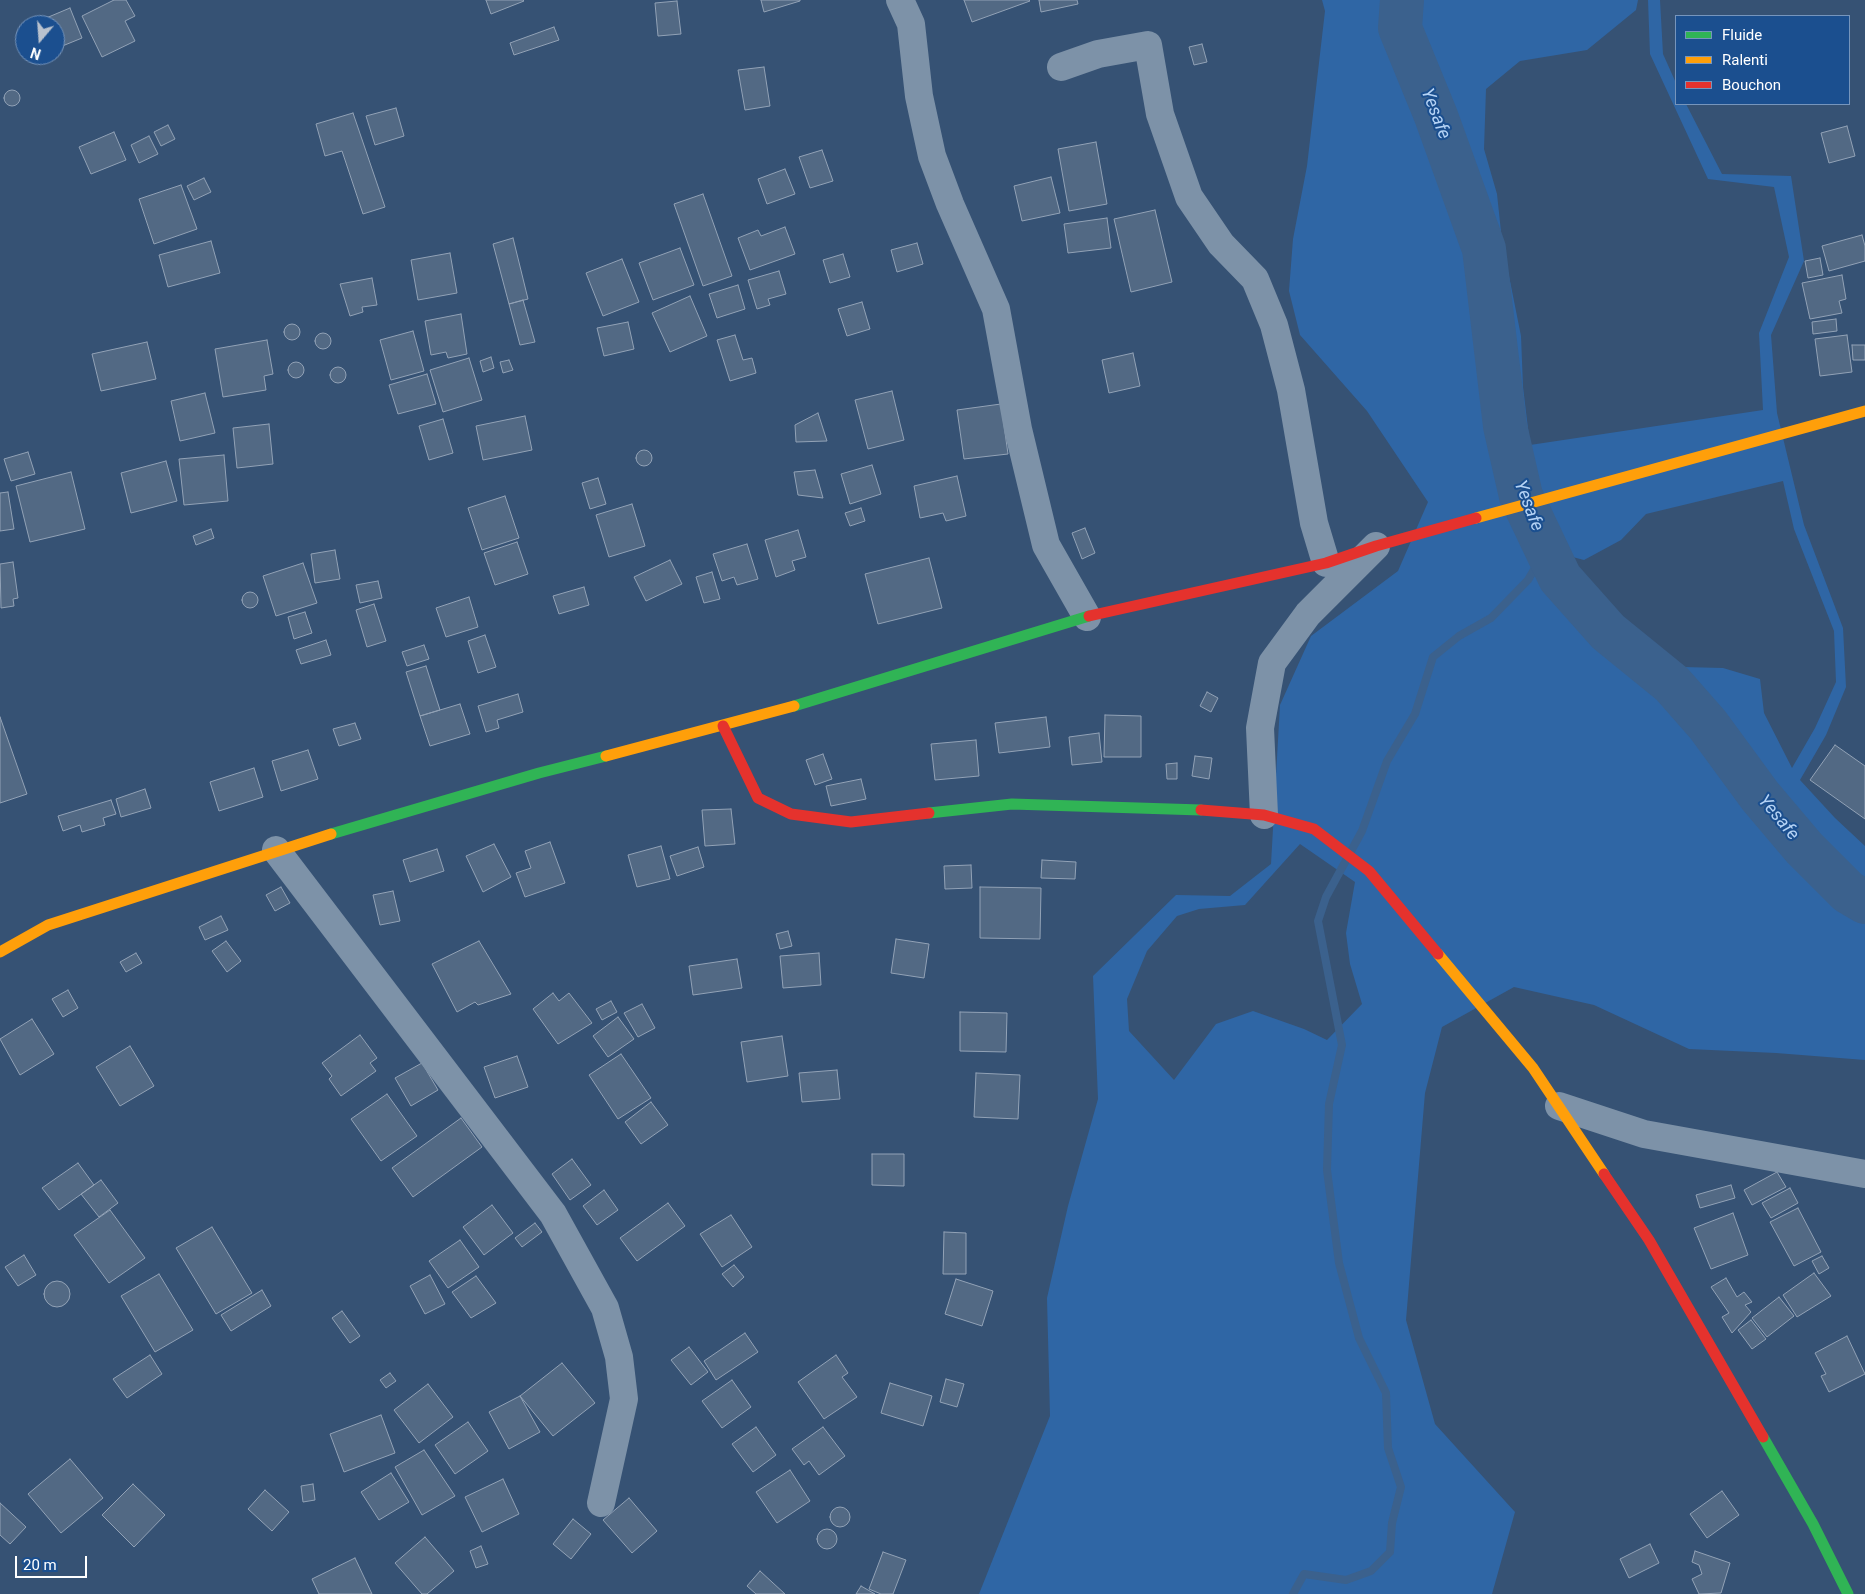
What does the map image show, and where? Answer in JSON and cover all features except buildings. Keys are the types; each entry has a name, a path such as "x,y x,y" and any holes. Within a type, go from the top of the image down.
{"main road":[{"path":"0,952 48,925 276,850 539,773 723,726 865,686 1087,618 1326,563 1376,546 1588,490 1865,412"},
{"path":"723,726 758,798 791,814 851,822 1012,804 1218,811 1264,815 1314,829 1370,871 1533,1068 1649,1240 1813,1524 1848,1594"}],"street":[{"path":"900,0 911,24 920,96 932,156 950,204 996,309 1018,429 1046,545 1087,618"},
{"path":"1061,67 1098,54 1148,45 1160,114 1189,197 1221,244 1255,279 1274,325 1291,390 1314,523 1326,563"},
{"path":"1264,815 1260,728 1272,663 1308,614 1376,546"},
{"path":"276,850 553,1214 605,1308 619,1357 624,1399 601,1503"},
{"path":"1559,1106 1644,1134 1865,1174"}],"shaded area":[{"path":"1322,0 1638,0 1636,10 1587,50 1520,61 1486,89 1484,149 1497,194 1502,241 1521,336 1523,387 1530,445 1763,410 1759,333 1789,257 1774,187 1708,179 1650,54 1648,0 1660,0 1663,54 1675,81 1675,105 1687,105 1722,174 1791,176 1804,261 1771,335 1777,413 1804,525 1843,628 1846,687 1826,735 1800,780 1835,818 1865,846 1865,1060 1689,1049 1594,1005 1514,987 1442,1027 1425,1093 1406,1320 1435,1424 1515,1512 1492,1594 979,1594 1050,1416 1047,1298 1068,1206 1098,1099 1093,976 1176,895 1230,896 1271,864 1280,705 1311,636 1398,571 1428,502 1367,411 1300,335 1289,291 1293,239 1307,166 1325,11","holes":["1783,481 1794,529 1834,631 1836,682 1815,728 1792,768 1764,713 1760,679 1723,668 1682,667 1672,684 1608,632 1560,578 1546,550 1584,560 1621,540 1646,514","1300,844 1355,882 1346,933 1350,964 1362,1004 1327,1040 1304,1029 1253,1011 1216,1024 1174,1080 1129,1031 1127,999 1147,951 1177,916 1199,909 1245,905"]}],"waterway":[{"name":"Yesafe","path":"1402,0 1400,28 1436,116 1484,249 1505,426 1521,496 1560,578 1608,632 1672,684 1708,725 1760,796 1804,848 1848,892 1865,902"},
{"path":"1293,1594 1304,1574 1346,1580 1371,1571 1390,1552 1392,1523 1401,1487 1388,1448 1386,1393 1359,1338 1339,1263 1327,1170 1329,1104 1342,1045 1318,921 1326,897 1362,831 1387,761 1415,714 1433,657 1459,636 1491,618 1528,580 1546,549"}],"traffic: fast":[{"path":"794,706 1089,616"},
{"path":"331,834 539,773 606,756"},
{"path":"929,813 1012,804 1201,810"},
{"path":"1763,1437 1813,1524 1848,1594"}],"traffic: slow":[{"path":"1476,518 1865,411"},
{"path":"606,756 794,706"},
{"path":"0,952 48,925 331,834"},
{"path":"1438,954 1533,1068 1604,1174"}],"traffic: jam":[{"path":"1089,616 1326,563 1376,546 1476,518"},
{"path":"723,726 758,798 791,814 851,822 929,813"},
{"path":"1201,810 1264,815 1314,829 1369,871 1438,954"},
{"path":"1604,1174 1649,1240 1763,1437"}]}
